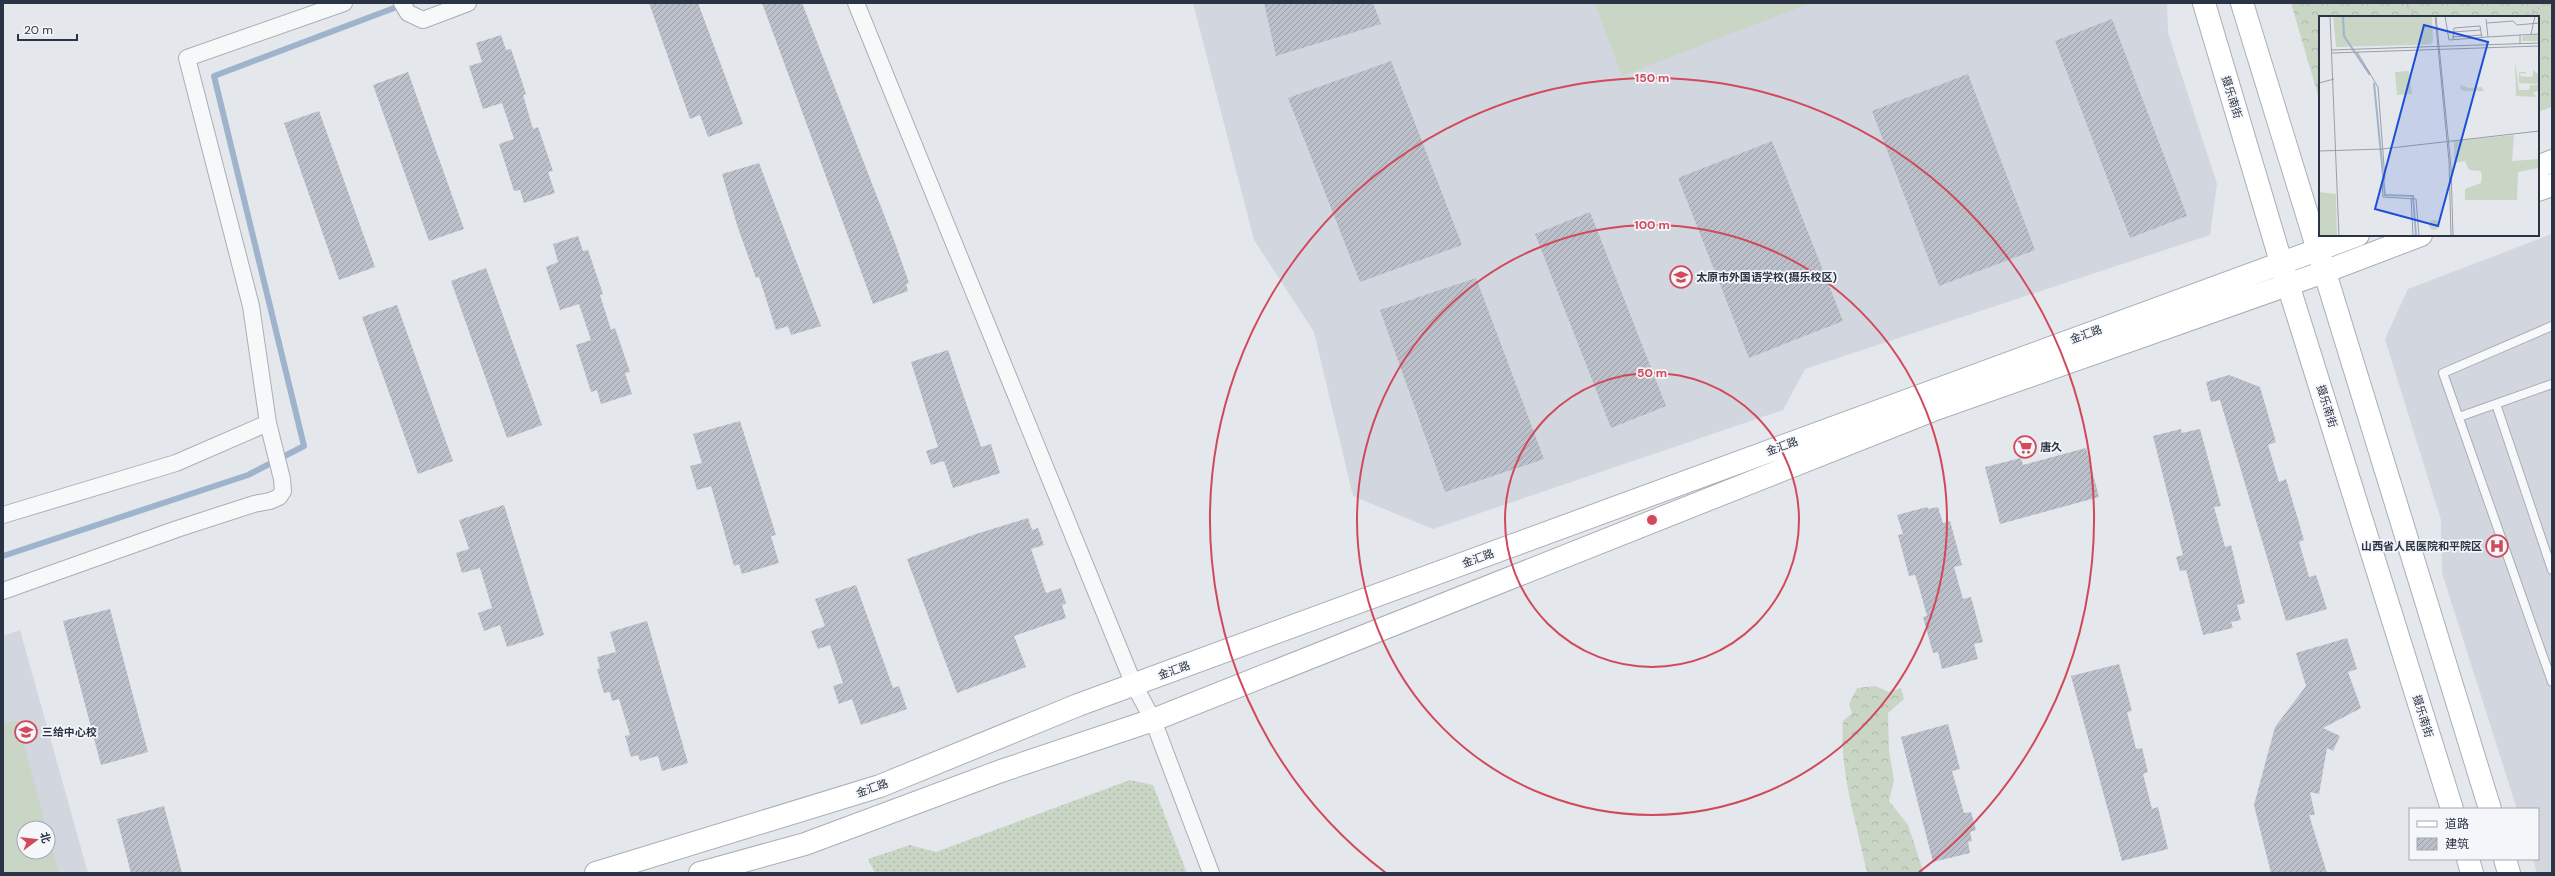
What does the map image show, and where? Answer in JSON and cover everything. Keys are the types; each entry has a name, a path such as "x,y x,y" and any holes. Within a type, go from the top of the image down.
{"street":[{"path":"3,591 177,529 254,504 270,501 279,497 283,491 282,479 273,449 268,423 251,306 187,58 344,3"},
{"path":"405,8 423,20 468,3"},
{"path":"856,3 1135,684 1153,720 1211,873"},
{"name":"摄乐南街","path":"2204,3 2281,262 2452,808"},
{"path":"2242,3 2490,808"},
{"path":"2539,167 2552,161"},
{"path":"2539,190 2552,185"},
{"name":"金汇路","path":"596,873 880,786 1135,684 2355,236"},
{"name":"金汇路","path":"700,873 805,844 1001,770 1153,720 1933,410 2324,272 2418,236"},
{"path":"3,515 176,463 268,423"},
{"path":"2468,860 2472,873"},
{"path":"2505,860 2509,873"}],"lane":[{"path":"2552,326 2443,373 2552,682"},
{"path":"2459,417 2552,384"},
{"path":"2496,404 2551,567"}],"path":[{"path":"2402,3 2418,15 2422,16"},
{"path":"2523,16 2548,3"}],"shaded area":[{"name":"太原市外国语学校(摄乐校区)","path":"1193,3 2167,3 2168,33 2217,184 2210,235 1805,369 1783,410 1433,529 1353,496 1314,332 1254,240"},
{"name":"山西省人民医院和平院区","path":"2552,234 2552,873 2537,873 2533,860 2539,860 2539,808 2517,808 2442,573 2441,520 2385,339 2408,289"},
{"name":"三给中心校","path":"20,630 88,873 3,873 3,636"}],"green space":[{"path":"1595,3 1810,3 1622,76"},
{"path":"2291,3 2552,3 2552,107 2539,112 2539,16 2319,16 2319,99"},
{"path":"1875,686 1889,692 1901,688 1904,699 1888,713 1889,751 1894,780 1889,801 1908,825 1924,873 1867,873 1846,779 1842,740 1843,721 1852,713 1849,704 1857,688"},
{"path":"18,720 44,820 16,820 16,860 55,860 59,873 3,873 3,724"},
{"path":"1130,780 1153,785 1187,873 875,873 868,859 910,845 936,852"}],"building":[{"path":"649,3 698,3 743,124 708,137 700,115 690,119"},
{"path":"762,3 802,3 895,243 909,283 906,284 908,291 873,304"},
{"path":"1264,3 1373,3 1381,24 1276,56"},
{"path":"2112,19 2187,216 2130,238 2055,41"},
{"path":"501,35 506,50 511,49 526,94 523,95 533,129 538,127 553,171 548,172 555,193 524,203 520,190 514,191 499,144 514,139 502,103 483,109 469,66 482,62 476,43"},
{"path":"1391,61 1462,245 1360,282 1288,98"},
{"path":"408,72 464,229 429,241 373,85"},
{"path":"1968,74 2035,250 1939,286 1872,111"},
{"path":"319,111 375,267 339,280 284,123"},
{"path":"1772,141 1843,321 1749,358 1678,178"},
{"path":"759,163 821,326 791,335 788,326 776,330 759,277 756,278 738,228 722,174"},
{"path":"1590,212 1666,406 1611,428 1535,234"},
{"path":"578,236 583,251 588,250 603,294 600,295 611,330 615,328 630,372 625,373 632,394 601,404 597,390 591,392 576,345 591,340 579,304 560,310 546,267 558,262 553,244"},
{"path":"486,268 542,425 507,438 451,281"},
{"path":"1476,278 1544,459 1445,492 1380,310"},
{"path":"397,305 453,461 418,474 362,317"},
{"path":"948,350 981,447 991,444 1000,473 953,488 944,461 931,465 926,451 938,447 911,362"},
{"path":"2229,375 2260,387 2276,442 2268,445 2279,482 2286,479 2304,540 2299,542 2309,577 2316,575 2327,609 2286,621 2220,400 2211,402 2206,382"},
{"path":"740,421 776,535 771,536 779,563 742,574 739,564 734,566 711,486 697,490 690,466 702,463 693,434"},
{"path":"2181,429 2182,433 2200,429 2221,506 2214,507 2225,547 2231,545 2245,603 2237,605 2241,620 2231,622 2233,628 2203,635 2186,570 2180,571 2176,557 2183,555 2153,436"},
{"path":"2086,448 2099,497 2000,524 1985,467 2021,458 2023,465"},
{"path":"504,505 544,635 507,647 500,625 484,631 478,613 492,608 480,568 462,573 456,553 469,549 459,520"},
{"path":"1927,507 1928,509 1938,507 1943,523 1950,521 1962,565 1954,567 1963,599 1971,597 1983,642 1974,644 1978,659 1942,669 1938,652 1933,653 1923,617 1927,616 1919,587 1915,575 1909,576 1898,535 1903,534 1897,515"},
{"path":"1028,518 1032,530 1038,528 1044,545 1031,549 1046,593 1061,588 1066,603 1062,605 1066,618 1014,636 1026,667 957,693 907,559 976,534"},
{"path":"856,585 893,688 899,686 907,709 861,725 852,699 839,704 833,686 843,683 830,645 818,649 811,631 825,626 815,599"},
{"path":"110,609 148,752 101,765 63,621"},
{"path":"647,621 688,763 662,771 658,756 640,761 638,755 631,757 625,736 630,735 619,699 612,701 610,692 604,693 597,669 600,668 597,657 616,652 610,632"},
{"path":"2347,638 2357,669 2348,672 2361,708 2323,728 2340,736 2333,751 2327,748 2319,794 2310,792 2315,815 2309,815 2327,873 2271,873 2254,805 2275,727 2306,686 2296,653"},
{"path":"2119,664 2132,711 2127,712 2136,749 2142,748 2148,772 2143,774 2152,809 2158,807 2168,849 2122,861 2071,676"},
{"path":"1948,724 1960,769 1952,771 1964,813 1971,812 1976,830 1970,832 1972,841 1968,842 1970,853 1933,862 1901,737"},
{"path":"164,806 182,873 131,873 117,819"}],"waterway":[{"path":"3,556 248,475 304,446 214,76 402,5"}],"place":[{"name":"太原市外国语学校(摄乐校区)","path":"1681,277"},
{"name":"唐久","path":"2025,447"},
{"name":"山西省人民医院和平院区","path":"2497,546"},
{"name":"三给中心校","path":"26,732"}]}
